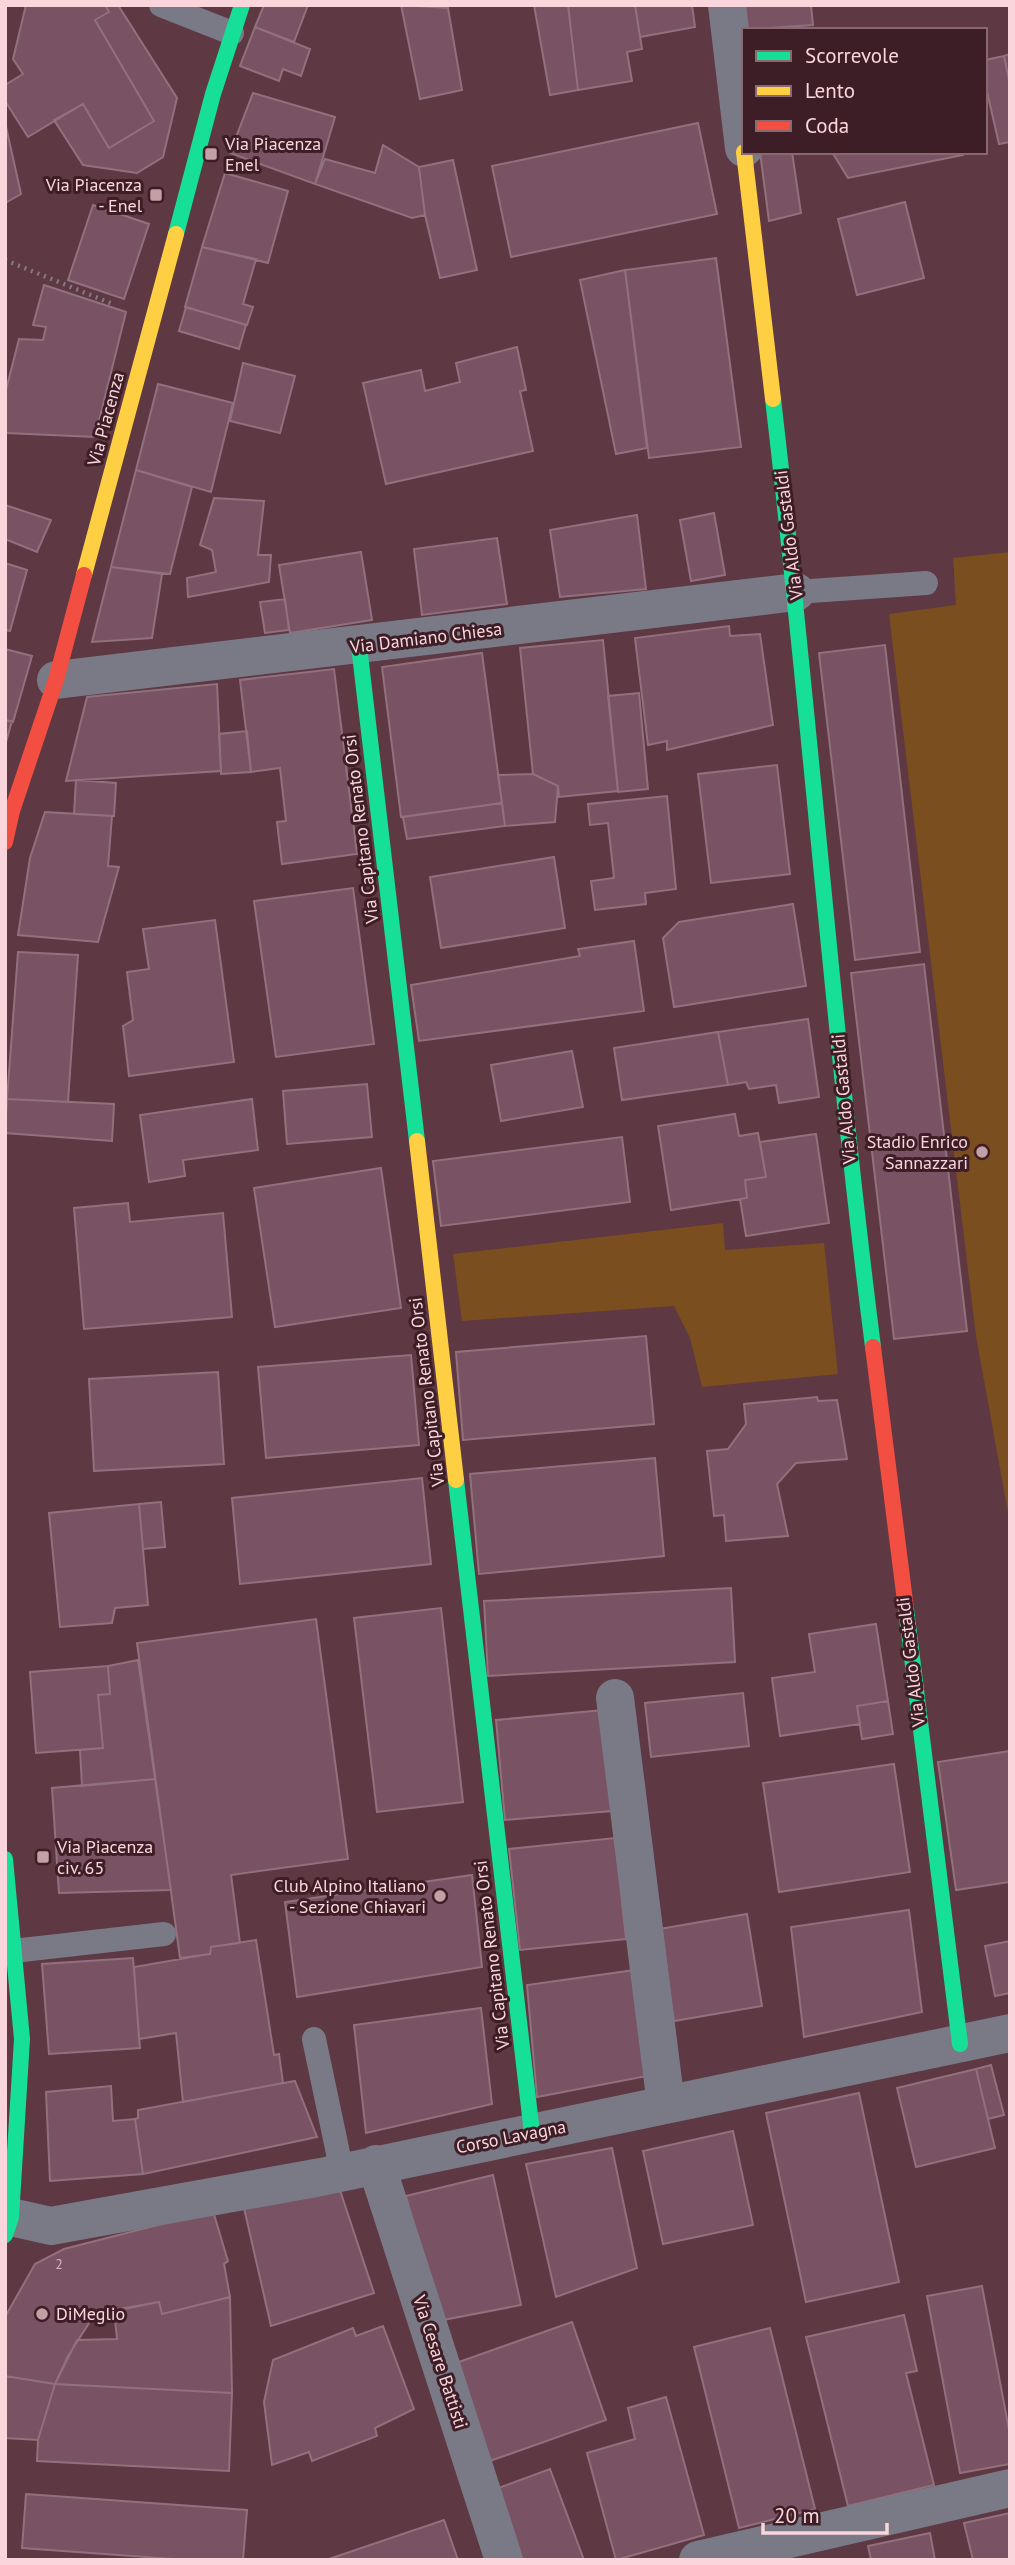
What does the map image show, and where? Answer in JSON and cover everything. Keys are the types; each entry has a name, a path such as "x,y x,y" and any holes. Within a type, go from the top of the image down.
{"street":[{"name":"Via Piacenza","path":"5,842 12,811 56,680 152,320 242,5"},
{"name":"Via Aldo Gastaldi","path":"727,5 742,133"},
{"name":"Via Aldo Gastaldi","path":"744,154 796,592 850,1166 920,1742 958,2007 960,2044"},
{"name":"Via Damiano Chiesa","path":"56,680 796,592"},
{"name":"Via Capitano Renato Orsi","path":"359,646 532,2133"},
{"path":"615,1698 666,2105"},
{"path":"5,1859 22,2039 8,2226"},
{"name":"Corso Lavagna","path":"8,2226 51,2226 359,2168 1010,2033"},
{"name":"Via Cesare Battisti","path":"359,2168 504,2560"},
{"path":"698,2560 1010,2488"}],"lane":[{"path":"160,5 232,33"},
{"path":"796,592 926,583"},
{"path":"13,1951 164,1934"},
{"path":"314,2039 359,2168"}],"path":[{"path":"5,260 152,320"}],"shaded area":[{"name":"Stadio Enrico Sannazzari","path":"1010,552 1010,1524 976,1336 889,614 956,605 953,558"},
{"path":"723,1223 725,1250 824,1243 838,1374 702,1387 690,1338 674,1306 462,1321 453,1254"}],"building":[{"path":"26,5 105,5 109,12 95,20 154,121 109,148 83,104 28,137 5,101 5,85 23,74 13,59"},
{"path":"105,5 118,5 177,98 163,157 137,173 83,165 54,120 83,104 109,148 154,121 95,20 109,12"},
{"path":"264,5 308,5 294,42 255,27"},
{"path":"401,5 448,8 462,90 420,99"},
{"path":"534,5 568,5 578,90 550,95"},
{"path":"568,5 635,5 642,49 627,52 632,81 578,90"},
{"path":"635,5 692,5 695,27 640,37"},
{"path":"740,5 811,5 813,25 742,30"},
{"path":"255,27 310,49 301,76 283,69 279,81 240,66"},
{"path":"1010,54 1010,85 1004,56"},
{"path":"1004,56 1010,85 1010,142 999,144 987,92 987,60"},
{"path":"253,93 335,117 315,184 230,153"},
{"path":"5,122 21,194 5,203"},
{"path":"698,123 717,214 511,257 492,166"},
{"path":"383,145 419,167 425,215 412,218 315,184 325,159 375,173"},
{"path":"760,154 792,154 801,213 769,221"},
{"path":"833,154 963,155 848,178"},
{"path":"453,160 477,270 440,278 425,215 419,167"},
{"path":"225,173 288,191 268,263 202,247"},
{"path":"905,202 924,278 857,295 838,219"},
{"path":"93,205 149,224 124,299 68,280"},
{"path":"202,247 256,259 243,304 253,307 247,325 185,307"},
{"path":"716,258 741,447 649,458 625,270"},
{"path":"625,270 647,448 616,454 580,280"},
{"path":"44,285 126,312 95,437 6,433 6,390 19,339 43,340 46,327 33,325"},
{"path":"186,307 246,325 239,349 179,331"},
{"path":"517,347 526,390 520,391 533,451 386,484 363,383 421,370 425,391 460,382 456,363"},
{"path":"243,363 295,376 280,433 230,421"},
{"path":"158,384 233,403 211,492 136,470"},
{"path":"136,470 192,487 170,574 111,567"},
{"path":"214,498 264,501 258,555 271,555 269,582 188,597 187,578 216,572 212,550 200,545"},
{"path":"5,505 51,520 37,552 5,539"},
{"path":"714,513 725,575 691,581 680,520"},
{"path":"637,515 646,589 560,597 550,530"},
{"path":"497,538 507,604 422,615 414,549"},
{"path":"361,552 372,620 290,633 279,565"},
{"path":"5,563 27,570 10,631 5,630"},
{"path":"111,567 162,574 152,638 92,642"},
{"path":"285,599 289,630 265,633 260,602"},
{"path":"729,626 730,636 760,634 773,725 667,750 667,741 648,745 635,638"},
{"path":"603,640 618,791 559,797 558,786 533,774 520,648"},
{"path":"885,645 920,952 855,960 819,653"},
{"path":"5,649 32,656 13,722 5,720"},
{"path":"482,653 502,803 401,817 382,667"},
{"path":"334,669 357,854 282,864 277,822 286,821 280,768 251,772 240,680"},
{"path":"217,684 221,771 66,781 87,697"},
{"path":"639,693 648,789 618,792 608,696"},
{"path":"5,720 12,721 6,742 5,741"},
{"path":"247,731 251,772 221,774 219,734"},
{"path":"777,765 790,874 711,883 698,774"},
{"path":"533,774 558,786 555,822 505,826 498,775"},
{"path":"76,780 116,783 114,816 74,814"},
{"path":"667,796 676,889 645,893 646,904 595,910 591,881 614,878 608,823 590,825 588,804"},
{"path":"502,803 505,826 407,839 403,817"},
{"path":"45,812 112,816 108,866 119,867 98,942 18,935 30,858"},
{"path":"554,857 565,928 441,948 430,877"},
{"path":"353,888 374,1044 276,1057 254,901"},
{"path":"793,904 806,986 674,1007 663,938 679,922"},
{"path":"215,920 234,1062 129,1076 123,1026 133,1020 127,972 149,969 143,929"},
{"path":"634,941 644,1011 419,1041 411,985 580,956 578,949"},
{"path":"18,952 78,955 68,1102 7,1099"},
{"path":"924,964 967,1331 894,1339 851,973"},
{"path":"808,1019 819,1097 779,1103 776,1085 749,1089 746,1082 728,1085 718,1032"},
{"path":"718,1032 728,1085 622,1100 614,1048"},
{"path":"572,1051 583,1107 501,1121 491,1065"},
{"path":"367,1084 372,1137 287,1144 283,1091"},
{"path":"7,1099 114,1104 112,1141 5,1133"},
{"path":"252,1099 258,1150 183,1160 185,1176 149,1182 140,1115"},
{"path":"735,1114 739,1136 758,1133 766,1177 745,1180 747,1198 671,1210 658,1126"},
{"path":"816,1134 829,1223 746,1236 740,1199 747,1198 745,1180 766,1177 760,1142"},
{"path":"622,1137 630,1202 441,1226 433,1161"},
{"path":"381,1168 401,1308 275,1327 254,1188"},
{"path":"128,1203 130,1222 223,1213 232,1317 84,1329 74,1208"},
{"path":"646,1336 654,1424 463,1440 456,1352"},
{"path":"411,1355 419,1445 266,1458 258,1367"},
{"path":"218,1372 224,1464 94,1471 89,1379"},
{"path":"817,1397 818,1401 837,1400 847,1459 796,1463 777,1484 788,1536 726,1541 724,1515 714,1516 707,1451 728,1449 746,1424 744,1404"},
{"path":"655,1458 664,1556 479,1574 470,1474"},
{"path":"422,1478 431,1564 240,1584 232,1498"},
{"path":"161,1502 165,1547 143,1549 139,1504"},
{"path":"139,1504 148,1605 115,1608 112,1623 60,1627 49,1513"},
{"path":"731,1588 735,1662 488,1676 484,1601"},
{"path":"441,1608 463,1802 377,1812 354,1618"},
{"path":"316,1619 348,1859 231,1875 240,1943 211,1947 210,1954 180,1958 137,1643"},
{"path":"876,1624 888,1701 857,1706 860,1724 780,1736 772,1678 815,1672 809,1634"},
{"path":"138,1660 155,1779 82,1786 80,1750 103,1748 98,1695 110,1694 108,1666"},
{"path":"108,1666 110,1694 98,1695 103,1748 36,1753 30,1672"},
{"path":"743,1693 749,1746 651,1757 645,1703"},
{"path":"888,1701 893,1734 862,1739 857,1706"},
{"path":"603,1710 612,1811 505,1820 496,1720"},
{"path":"1010,1751 1010,1882 956,1890 938,1762"},
{"path":"894,1764 910,1872 779,1892 763,1783"},
{"path":"155,1779 171,1890 59,1893 52,1788"},
{"path":"615,1838 626,1939 520,1950 509,1849"},
{"path":"472,1875 482,1967 297,1997 285,1902"},
{"path":"909,1910 922,2012 804,2037 791,1927"},
{"path":"747,1914 762,2006 674,2021 659,1929"},
{"path":"256,1940 274,2055 279,2054 283,2083 183,2102 176,2033 139,2039 134,1967 210,1954 211,1947"},
{"path":"1010,1941 1010,1993 995,1996 985,1946"},
{"path":"133,1958 140,2048 49,2054 42,1964"},
{"path":"635,1970 647,2076 537,2097 527,1985"},
{"path":"481,2008 492,2104 366,2133 354,2025"},
{"path":"991,2065 1004,2115 988,2119 976,2069"},
{"path":"976,2069 995,2148 916,2167 897,2088"},
{"path":"295,2081 317,2137 143,2174 135,2119 138,2118 138,2110"},
{"path":"111,2086 113,2121 135,2119 143,2174 50,2181 46,2092"},
{"path":"859,2093 899,2282 806,2302 766,2113"},
{"path":"733,2131 753,2225 663,2244 643,2151"},
{"path":"612,2148 637,2268 556,2297 526,2164"},
{"path":"493,2175 521,2305 438,2321 406,2196"},
{"path":"338,2184 374,2293 271,2326 244,2208"},
{"path":"213,2211 228,2261 224,2264 230,2297 162,2314 159,2302 103,2313 93,2317 68,2356 55,2384 5,2376 5,2317 35,2264 64,2249"},
{"path":"982,2286 1010,2435 1010,2464 960,2473 927,2296"},
{"path":"230,2297 232,2393 55,2384 77,2340 117,2339 114,2310 159,2302 162,2314"},
{"path":"904,2315 917,2371 906,2373 934,2485 848,2506 806,2337"},
{"path":"572,2322 606,2420 487,2462 453,2364"},
{"path":"383,2326 414,2409 375,2428 377,2436 312,2461 309,2452 272,2465 264,2402 273,2360 353,2328 356,2336"},
{"path":"770,2328 815,2509 739,2528 694,2347"},
{"path":"5,2376 55,2384 38,2440 5,2438"},
{"path":"55,2384 232,2393 229,2471 37,2461 38,2440"},
{"path":"666,2397 704,2535 616,2560 587,2453 635,2439 628,2408"},
{"path":"550,2469 584,2560 519,2560 493,2490"},
{"path":"26,2494 247,2510 243,2560 187,2560 22,2548"},
{"path":"1010,2513 1010,2560 973,2560 964,2523"},
{"path":"444,2520 458,2560 326,2560"},
{"path":"930,2533 935,2560 871,2560 868,2546"}],"traffic: fast":[{"path":"176,234 213,94 242,5"},
{"path":"773,399 873,1347"},
{"path":"359,646 417,1141"},
{"path":"456,1480 532,2133"},
{"path":"906,1609 960,2044"},
{"path":"5,1859 22,2039 11,2217 5,2235"}],"traffic: slow":[{"path":"744,154 773,399"},
{"path":"84,575 176,234"},
{"path":"417,1141 456,1480"}],"traffic: jam":[{"path":"5,842 12,811 56,680 84,575"},
{"path":"873,1347 906,1609"}],"place":[{"name":"Via Piacenza Enel","path":"211,154"},
{"name":"Via Piacenza - Enel","path":"156,195"},
{"name":"Stadio Enrico Sannazzari","path":"982,1152"},
{"name":"Via Piacenza civ. 65","path":"43,1857"},
{"name":"Club Alpino Italiano - Sezione Chiavari","path":"440,1896"},
{"name":"DiMeglio","path":"42,2314"}]}
